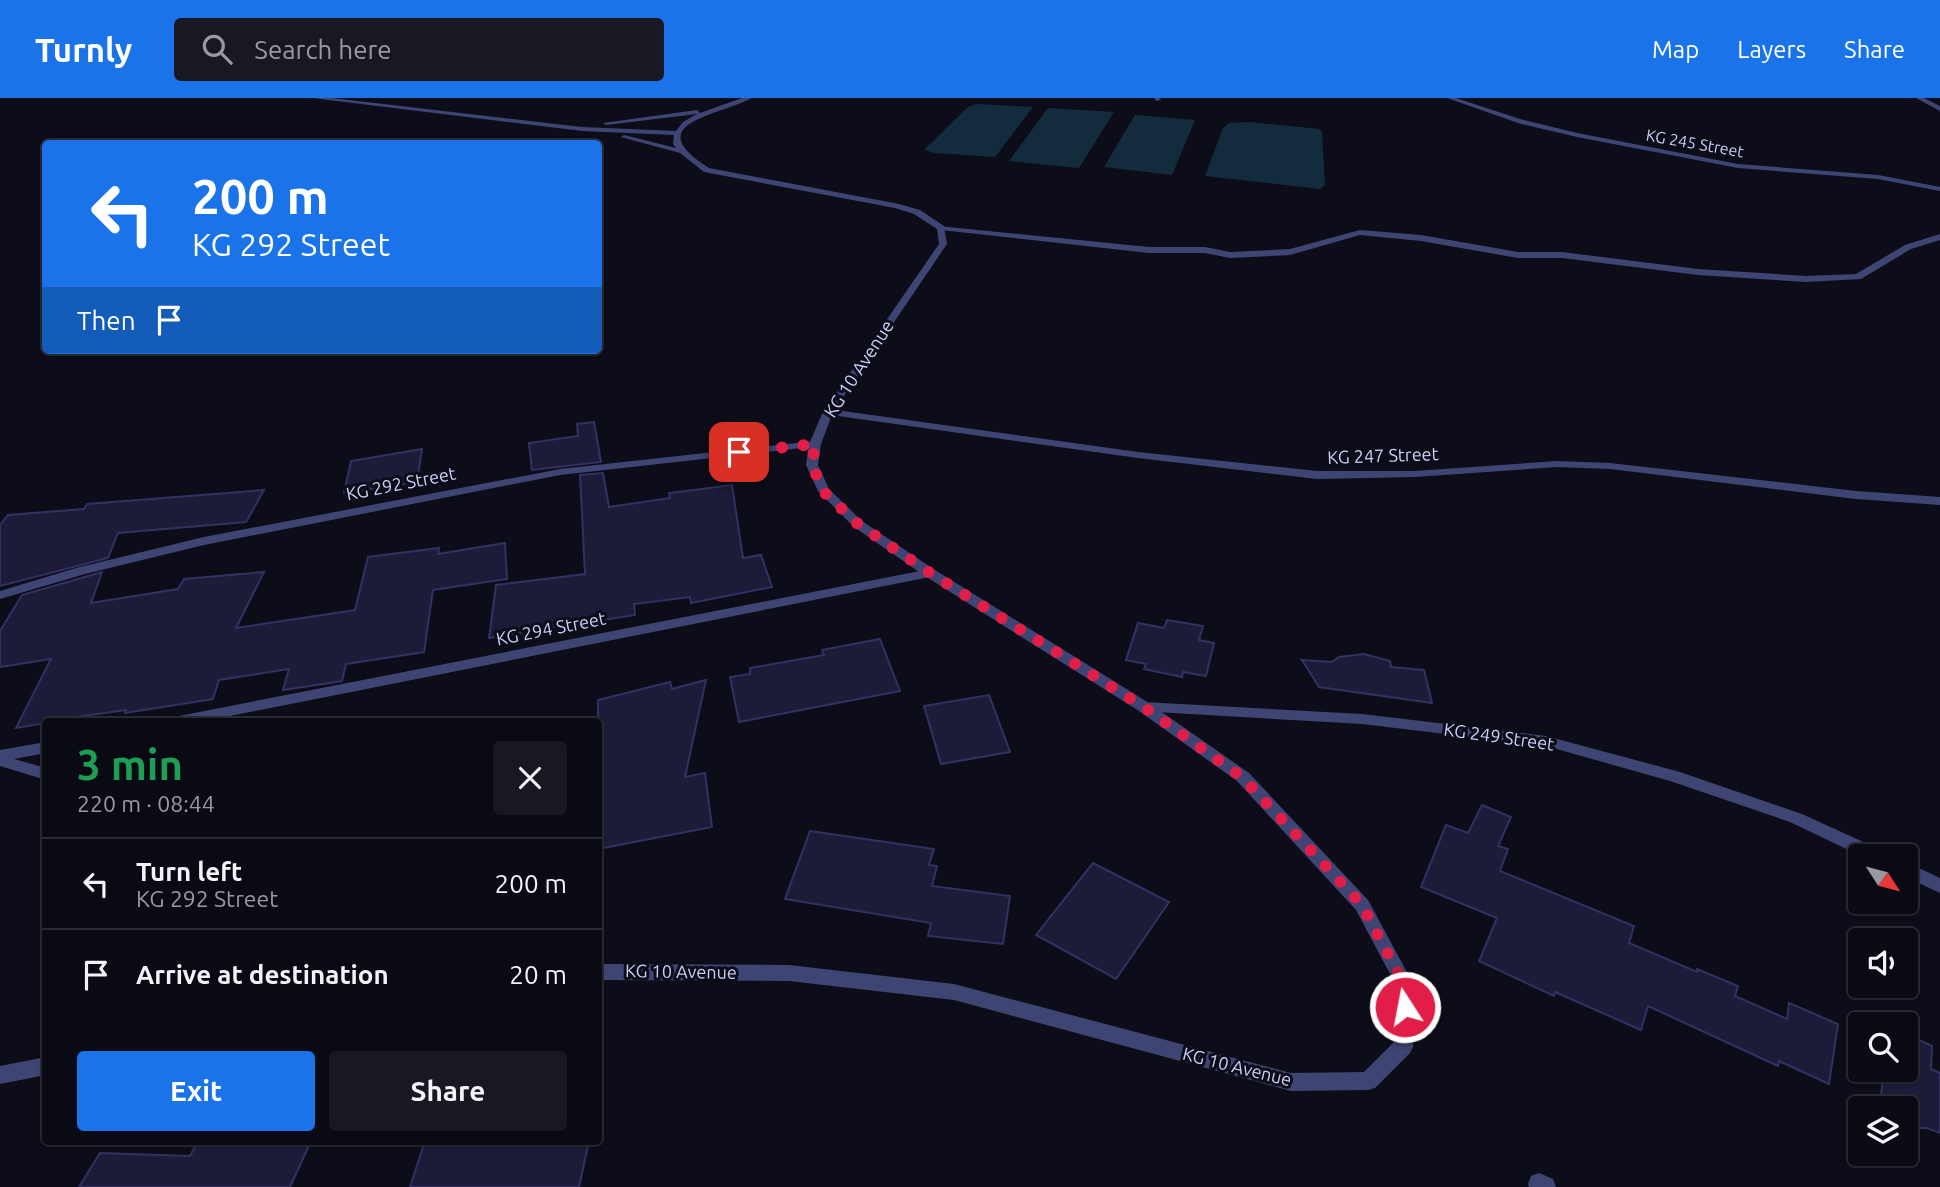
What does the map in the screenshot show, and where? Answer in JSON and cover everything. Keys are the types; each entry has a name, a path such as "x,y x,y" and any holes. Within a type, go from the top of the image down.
{"street":[{"path":"316,98 545,125 679,130"},
{"path":"749,98 692,117 679,130 676,139 680,151 689,160 707,170 896,206 917,212 941,228 1149,250 1205,250 1230,255 1290,252 1360,232 1421,238 1518,255 1562,255 1699,272 1806,279 1858,277 1908,247 1940,237"},
{"name":"KG 245 Street","path":"1450,98 1518,121 1738,166 1878,177 1940,189"},
{"path":"1919,98 1940,109"},
{"path":"585,127 712,110"},
{"path":"585,127 680,151"},
{"name":"KG 10 Avenue","path":"602,972 789,973 954,992 1292,1083 1368,1081 1403,1047 1406,988 1362,905 1243,778 1144,707 930,573 858,524 824,492 812,465 815,444 828,412 943,244 941,228"},
{"name":"KG 247 Street","path":"828,412 1165,458 1317,475 1415,474 1557,464 1610,466 1856,495 1940,501"},
{"name":"KG 292 Street","path":"0,595 81,570 204,541 499,483 560,472 815,444"},
{"name":"KG 294 Street","path":"194,718 930,573"},
{"name":"KG 249 Street","path":"1144,707 1362,719 1546,741 1674,776 1783,813 1851,844"},
{"path":"0,758 42,748"},
{"path":"0,758 42,773"},
{"path":"1918,875 1940,886"},
{"path":"0,1075 42,1067"}],"water":[{"path":"976,104 1033,107 995,157 924,150 968,107"},
{"path":"1048,108 1114,112 1079,168 1009,161"},
{"path":"1135,115 1195,120 1172,175 1104,167"},
{"path":"1249,122 1319,129 1322,132 1325,185 1320,189 1205,176 1223,128 1229,123"}],"building":[{"path":"594,422 601,462 532,470 529,443 578,436 577,424"},
{"path":"422,449 417,482 344,493 351,461"},
{"path":"603,473 609,507 670,498 669,493 732,485 743,558 761,555 772,587 691,603 690,597 634,604 635,615 489,638 496,585 585,574 580,475"},
{"path":"264,490 246,522 118,533 108,558 0,586 0,525 8,515 84,509 87,504"},
{"path":"505,543 507,579 433,590 424,652 346,664 342,681 283,690 289,669 219,680 213,699 125,713 126,710 68,718 42,718 42,724 16,728 51,659 0,667 0,631 22,595 102,572 91,603 178,589 184,579 264,572 236,628 355,610 368,557 439,548 438,554"},
{"path":"1167,620 1203,626 1199,640 1214,643 1206,676 1183,672 1182,677 1144,669 1146,664 1126,660 1138,623 1164,628"},
{"path":"880,639 900,691 739,722 730,677 750,674 750,668 824,655 822,650"},
{"path":"1364,654 1390,661 1391,667 1424,670 1432,703 1319,687 1302,660 1332,662 1339,657"},
{"path":"706,680 685,777 705,773 712,827 602,848 602,718 598,718 598,700 670,682 672,689"},
{"path":"989,695 1010,752 941,764 924,706"},
{"path":"1482,805 1511,817 1498,846 1508,849 1500,871 1634,926 1629,943 1738,986 1735,996 1787,1019 1789,1003 1838,1024 1829,1084 1779,1061 1778,1066 1648,1006 1641,1030 1555,992 1554,996 1479,961 1497,918 1421,887 1446,825 1468,833"},
{"path":"810,831 934,849 929,865 937,866 932,886 1010,896 1003,944 928,936 931,923 785,899"},
{"path":"1093,863 1169,902 1116,979 1036,935"},
{"path":"1918,1040 1932,1046 1931,1069 1940,1073 1940,1133 1918,1128 1918,1096 1881,1096 1883,1082 1918,1082"},
{"path":"196,1145 309,1145 290,1187 79,1187 100,1153 190,1156"},
{"path":"424,1145 588,1145 579,1187 410,1187"}],"route":[{"path":"739,452 815,444 812,465 824,492 858,524 930,573 1144,707 1243,778 1362,905 1406,988 1405,1007"}]}
